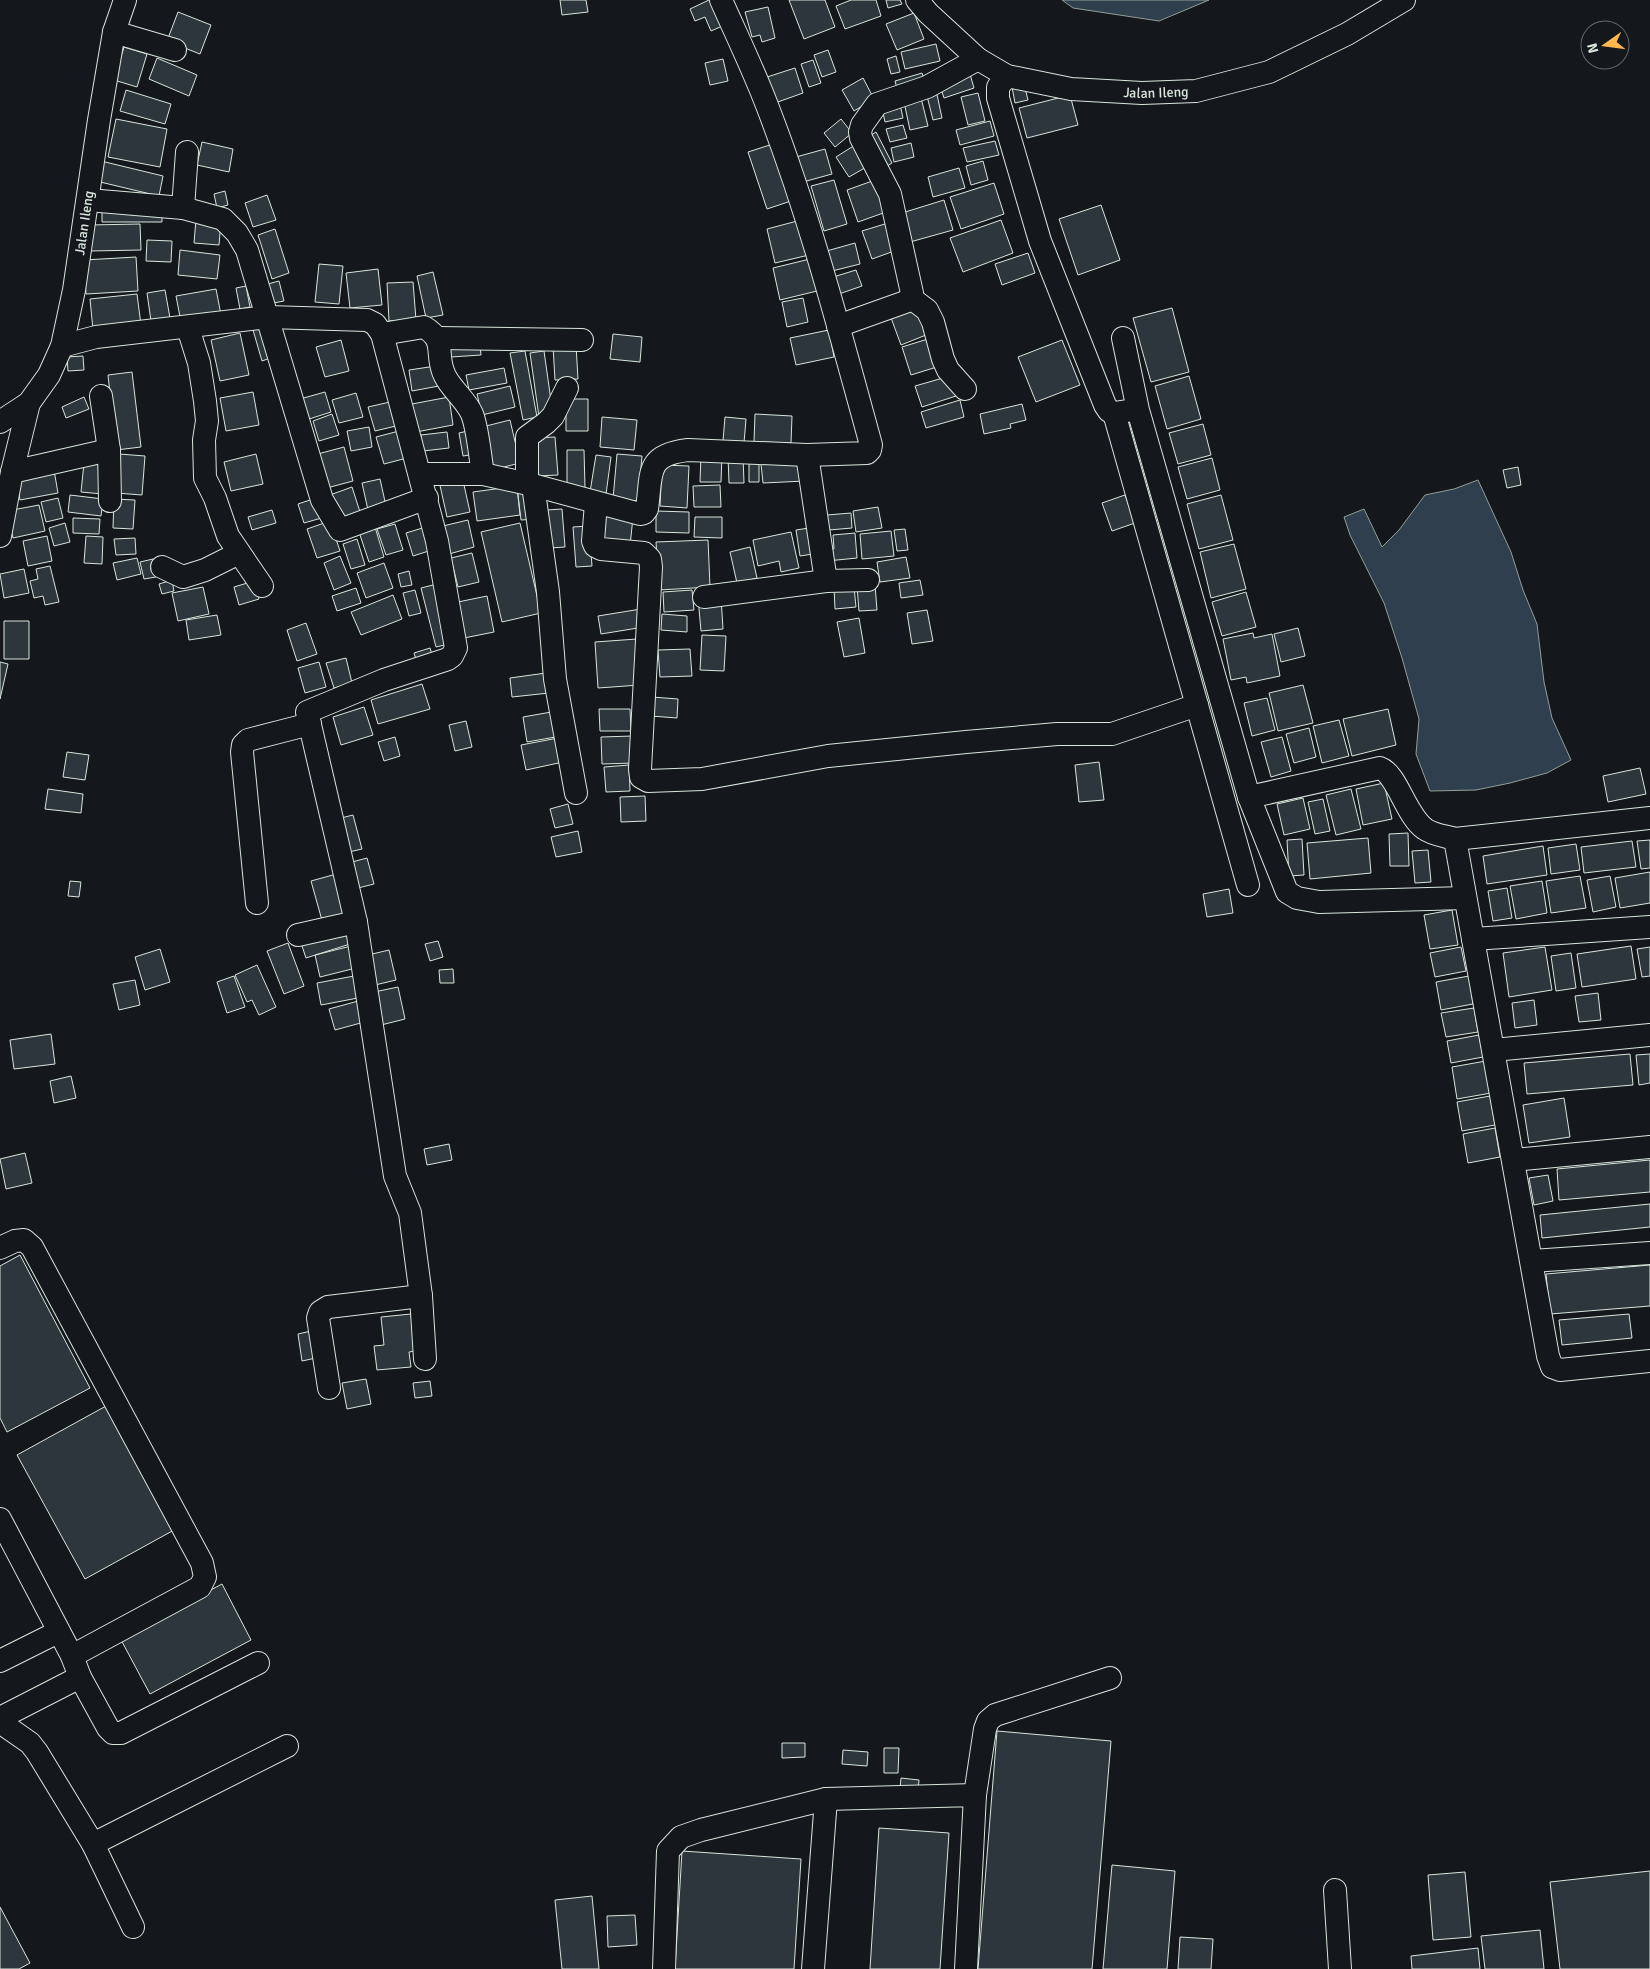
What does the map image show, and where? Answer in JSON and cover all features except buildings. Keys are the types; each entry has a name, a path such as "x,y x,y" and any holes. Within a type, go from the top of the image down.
{"street":[{"name":"Jalan Ileng","path":"0,422 29,403 49,375 62,346 74,290 114,32 125,0"},
{"path":"420,474 483,474 530,484 640,514 644,513 647,509 653,467 659,458 670,452 688,450 807,455 867,453 870,450 871,445 838,326 798,193 752,67 721,0"},
{"name":"Jalan Ileng","path":"917,0 928,13 978,59 1007,76 1071,89 1142,93 1196,91 1269,72 1347,34 1404,0"},
{"path":"114,32 175,50"},
{"path":"838,326 908,301 912,293 890,194 861,138 862,125 878,104 927,87 978,59"},
{"path":"1007,76 998,87 998,98 1040,241 1108,411 1114,413 1138,410"},
{"path":"183,208 187,152"},
{"path":"88,200 183,208 223,219 237,233 248,250 322,500 340,530 343,531 427,498"},
{"path":"911,298 927,310 948,370 965,389"},
{"path":"62,346 96,337 188,328 268,317 367,320 376,324 382,334 427,498 437,541 456,648 448,659 384,680 307,712 356,922 396,1176 410,1213 425,1359"},
{"path":"382,334 424,327 433,332 438,338 441,367 445,377 473,417 483,474"},
{"path":"188,328 199,363 205,401 207,421 204,440 205,478 215,498 228,536 262,586"},
{"path":"438,338 582,340"},
{"path":"1123,338 1138,410 1249,797 1287,892 1297,898 1319,902 1466,898"},
{"path":"566,388 553,416 527,436 530,484 548,592 555,679 576,793"},
{"path":"101,396 109,450 110,501"},
{"path":"0,536 12,472 29,403"},
{"path":"1114,413 1248,885"},
{"path":"12,472 109,450"},
{"path":"807,455 826,581"},
{"path":"596,502 593,540 595,546 601,549 644,553 650,559 640,769 641,777 648,782 702,779 828,756 1057,734 1112,734 1197,705"},
{"path":"162,566 183,577 205,570 239,553"},
{"path":"704,597 826,581 868,580"},
{"path":"257,903 242,752 243,745 248,740 310,724"},
{"path":"1249,797 1380,768 1389,774 1411,815 1426,830 1455,839 1650,818"},
{"path":"1455,839 1548,1356 1552,1366 1560,1370 1650,1361"},
{"path":"298,935 356,922"},
{"path":"1473,939 1650,927"},
{"path":"1494,1050 1650,1035"},
{"path":"1514,1160 1650,1147"},
{"path":"0,1248 15,1240 24,1240 32,1247 202,1563 205,1577 200,1587 76,1666 0,1720 30,1743 37,1752 93,1844 133,1927"},
{"path":"1532,1261 1650,1253"},
{"path":"329,1388 318,1318 320,1312 328,1307 420,1296"},
{"path":"0,1519 108,1728 113,1733 121,1733 258,1663"},
{"path":"0,1662 58,1632"},
{"path":"966,1969 975,1795 988,1721 995,1715 1110,1678"},
{"path":"93,1844 287,1746"},
{"path":"664,1969 668,1851 680,1837 826,1799 975,1795"},
{"path":"813,1969 826,1799"},
{"path":"1334,1890 1340,1969"}],"water":[{"path":"1062,0 1209,0 1159,21 1073,8"},
{"path":"1478,480 1511,552 1523,590 1537,624 1544,682 1552,718 1571,760 1547,773 1510,783 1476,790 1430,791 1416,754 1419,719 1402,658 1384,603 1350,535 1344,517 1364,509 1382,547 1399,530 1425,495 1454,489"}]}
